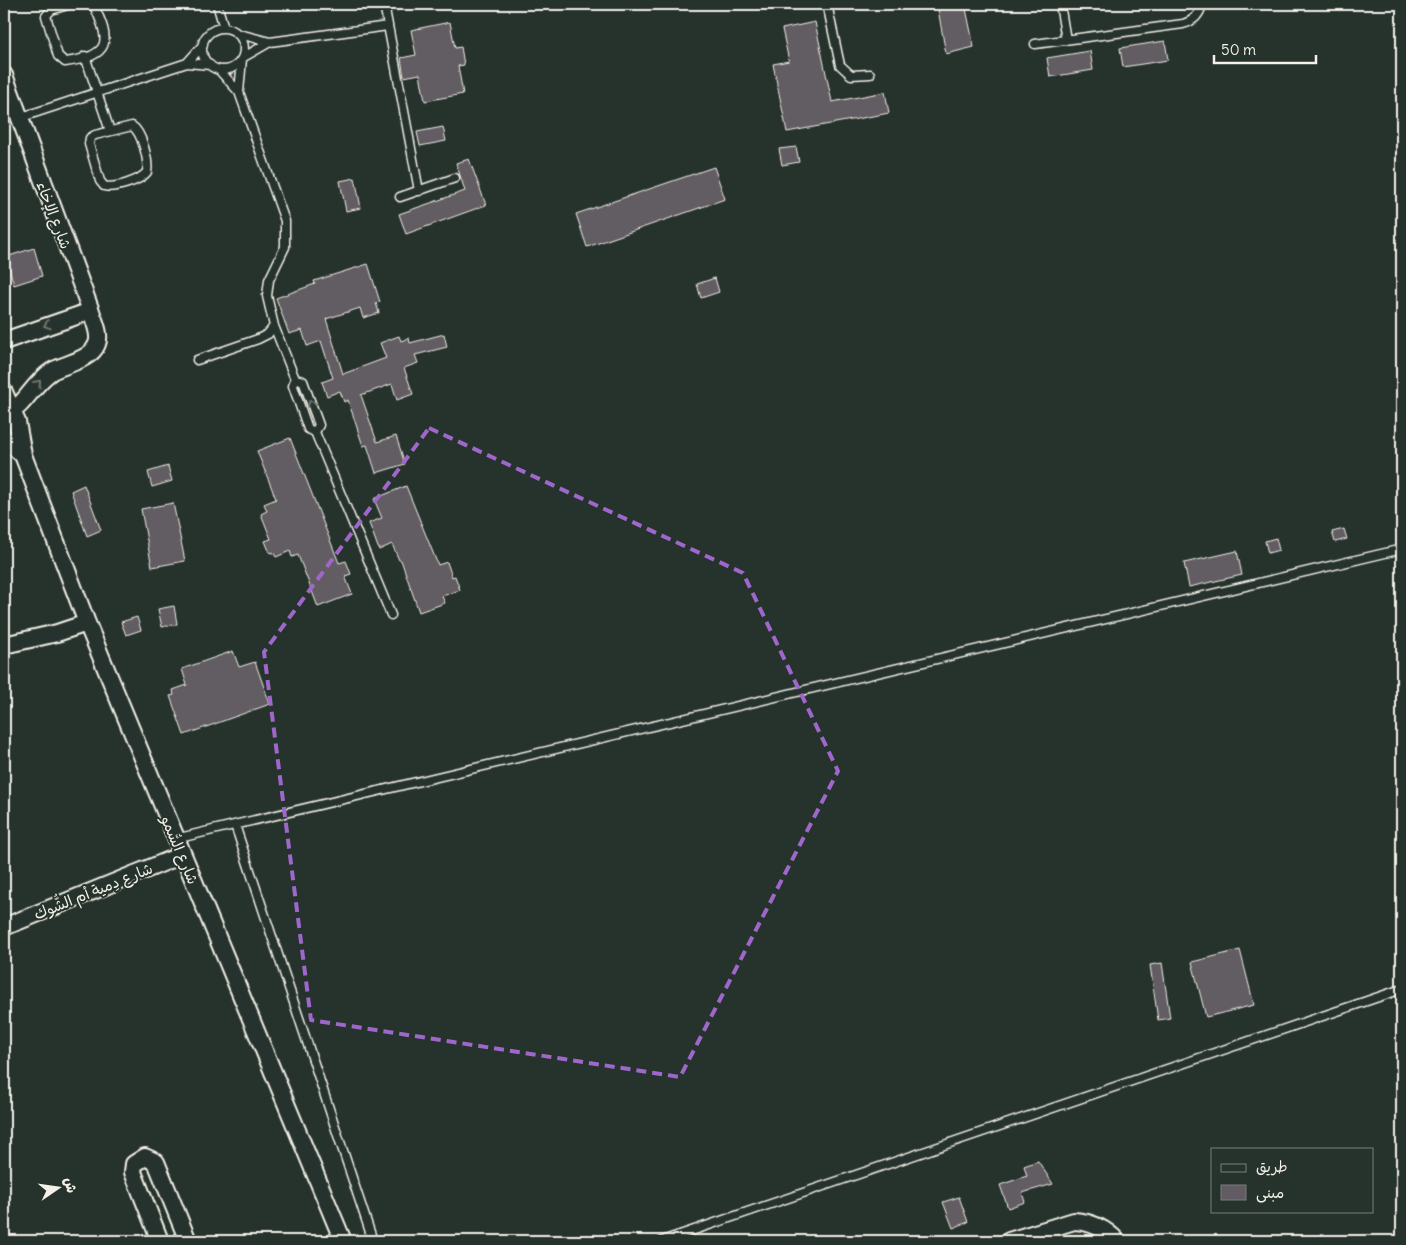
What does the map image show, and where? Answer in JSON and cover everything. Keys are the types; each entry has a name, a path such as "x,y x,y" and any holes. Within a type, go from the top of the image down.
{"street":[{"name":"شارع الإخاء","path":"4,75 91,311 98,337 94,350 90,354 49,373 35,386 25,402 8,414"},
{"path":"4,341 91,311"},
{"name":"شارع السُّمو","path":"4,392 8,414 20,433 23,455 87,623 343,1241"},
{"name":"شارع السُّمو","path":"4,438 23,455"},
{"path":"4,645 57,633 87,623"},
{"name":"شارع دِمية أم الشُّوك","path":"4,927 182,855"},
{"path":"160,1241 133,1172 134,1164 145,1157 156,1162 188,1241"},
{"path":"1009,1241 1065,1222 1078,1215 1092,1214 1110,1226 1116,1240"}],"lane":[{"path":"71,4 51,10 47,13 46,19 59,58 65,62 100,52 106,42 93,4"},
{"path":"217,4 224,28"},
{"path":"402,4 385,5 419,191"},
{"path":"827,4 840,65 851,75 870,74"},
{"path":"1060,4 1066,40"},
{"path":"1035,44 1189,22 1198,15 1202,4"},
{"path":"187,62 203,45 212,31 224,28 270,42 388,26"},
{"path":"239,34 244,46 239,92"},
{"path":"219,70 232,68 242,59 270,42"},
{"path":"203,45 204,56 210,65"},
{"path":"85,56 110,131"},
{"path":"19,118 187,62 210,65 219,70 239,92 286,230 285,247 272,271 267,288 274,326 296,378 293,386 308,429 315,432 391,615"},
{"path":"128,126 135,128 139,134 148,169 142,178 107,187 100,181 89,144 92,136 110,131 128,126"},
{"path":"400,197 455,178"},
{"path":"197,360 258,339 268,334 274,326"},
{"path":"175,839 1402,548"},
{"path":"235,825 373,1241"},
{"path":"662,1241 1402,989"}],"highlighted area":[{"path":"429,428 743,573 838,771 680,1077 311,1020 264,652"}],"building":[{"path":"937,4 965,4 974,47 946,54"},
{"path":"450,22 455,48 461,47 464,65 458,66 463,94 425,101 420,74 404,77 401,58 416,55 411,30"},
{"path":"815,22 832,102 885,92 889,113 787,132 773,64 789,61 782,29"},
{"path":"1165,41 1168,60 1123,67 1120,48"},
{"path":"1090,51 1093,70 1050,77 1047,58"},
{"path":"443,127 446,141 420,146 417,132"},
{"path":"796,147 799,162 782,165 779,149"},
{"path":"469,159 486,205 406,234 399,214 465,191 456,163"},
{"path":"714,167 725,199 587,247 576,214"},
{"path":"355,178 361,208 346,211 340,181"},
{"path":"34,248 42,276 14,285 6,257"},
{"path":"368,264 380,302 376,303 379,313 363,318 360,308 326,319 343,374 386,358 380,343 399,336 401,341 409,338 410,343 444,334 447,347 415,355 418,363 404,368 413,394 397,400 392,384 361,395 377,442 396,436 405,464 376,473 367,445 363,446 348,400 344,402 340,391 327,396 322,382 333,378 321,341 307,346 302,330 289,334 276,298 315,284 314,281"},
{"path":"715,278 719,292 701,298 697,284"},
{"path":"290,438 339,563 346,561 351,574 345,576 352,594 318,607 298,555 292,557 290,551 276,557 273,552 270,553 265,541 271,539 261,514 267,511 264,504 276,499 257,451"},
{"path":"168,466 172,481 152,487 148,472"},
{"path":"84,485 101,530 87,536 71,491"},
{"path":"406,486 438,565 447,562 452,577 455,576 460,590 442,596 445,603 419,612 401,560 399,560 392,544 379,550 369,523 382,518 374,499"},
{"path":"173,503 185,561 152,567 141,509"},
{"path":"1344,529 1347,539 1335,542 1332,532"},
{"path":"1276,538 1279,550 1268,553 1265,541"},
{"path":"1237,551 1242,575 1189,587 1184,563"},
{"path":"174,606 177,624 162,627 158,609"},
{"path":"137,617 141,630 126,635 121,622"},
{"path":"233,651 239,667 255,662 270,704 184,735 170,696 174,695 173,690 187,685 182,669"},
{"path":"1240,950 1254,1005 1206,1017 1192,962"},
{"path":"1162,963 1170,1018 1158,1020 1150,965"},
{"path":"1038,1161 1053,1184 1022,1193 1025,1202 1008,1208 1000,1185 1027,1176 1024,1166"},
{"path":"959,1197 968,1222 953,1228 943,1202"}]}
